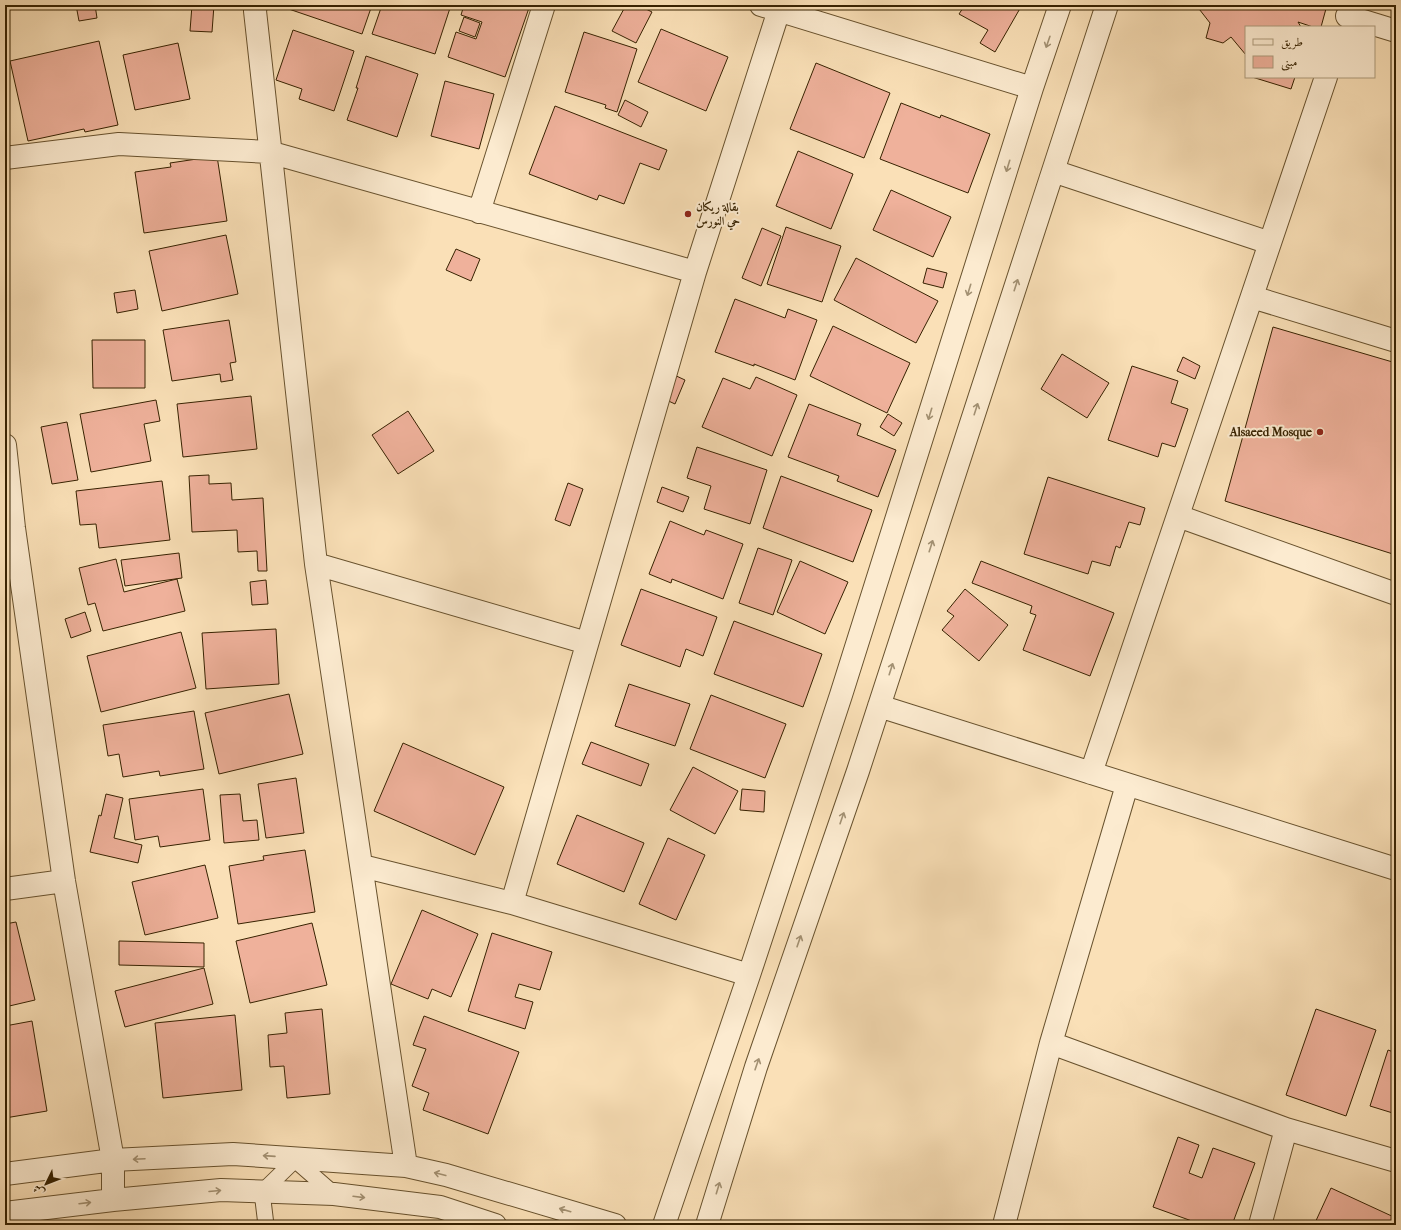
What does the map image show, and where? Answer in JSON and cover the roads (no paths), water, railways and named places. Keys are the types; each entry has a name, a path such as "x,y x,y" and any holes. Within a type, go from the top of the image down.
{"street":[{"path":"256,5 255,11 270,152 316,564 406,1166"},
{"path":"480,212 544,5"},
{"path":"664,1225 749,976 841,695 1032,88 1060,5"},
{"path":"707,1225 756,1067 879,706 1107,5"},
{"path":"512,903 770,8 1032,88"},
{"path":"1347,16 1396,31"},
{"path":"1091,773 1326,78"},
{"path":"5,158 119,144 270,152 695,272"},
{"path":"1052,171 1270,243"},
{"path":"1252,297 1396,342"},
{"path":"5,445 9,528 64,882 113,1160 113,1200"},
{"path":"1178,516 1396,594"},
{"path":"316,564 587,643"},
{"path":"879,706 1396,869"},
{"path":"1004,1225 1051,1043 1127,785"},
{"path":"362,866 512,903 749,976"},
{"path":"5,890 64,882"},
{"path":"1051,1043 1286,1129 1396,1161"},
{"path":"1260,1225 1286,1129"},
{"path":"5,1174 113,1160 233,1154 406,1166 453,1177 615,1225"},
{"path":"5,1213 113,1200 221,1190 334,1194 440,1207 495,1225"}],"lane":[{"path":"266,1225 262,1192 295,1160 334,1194"}],"place":[{"name":"بقالة ريكان حي النورس","path":"688,214"},
{"name":"Alsaeed Mosque","path":"1320,432"}]}
